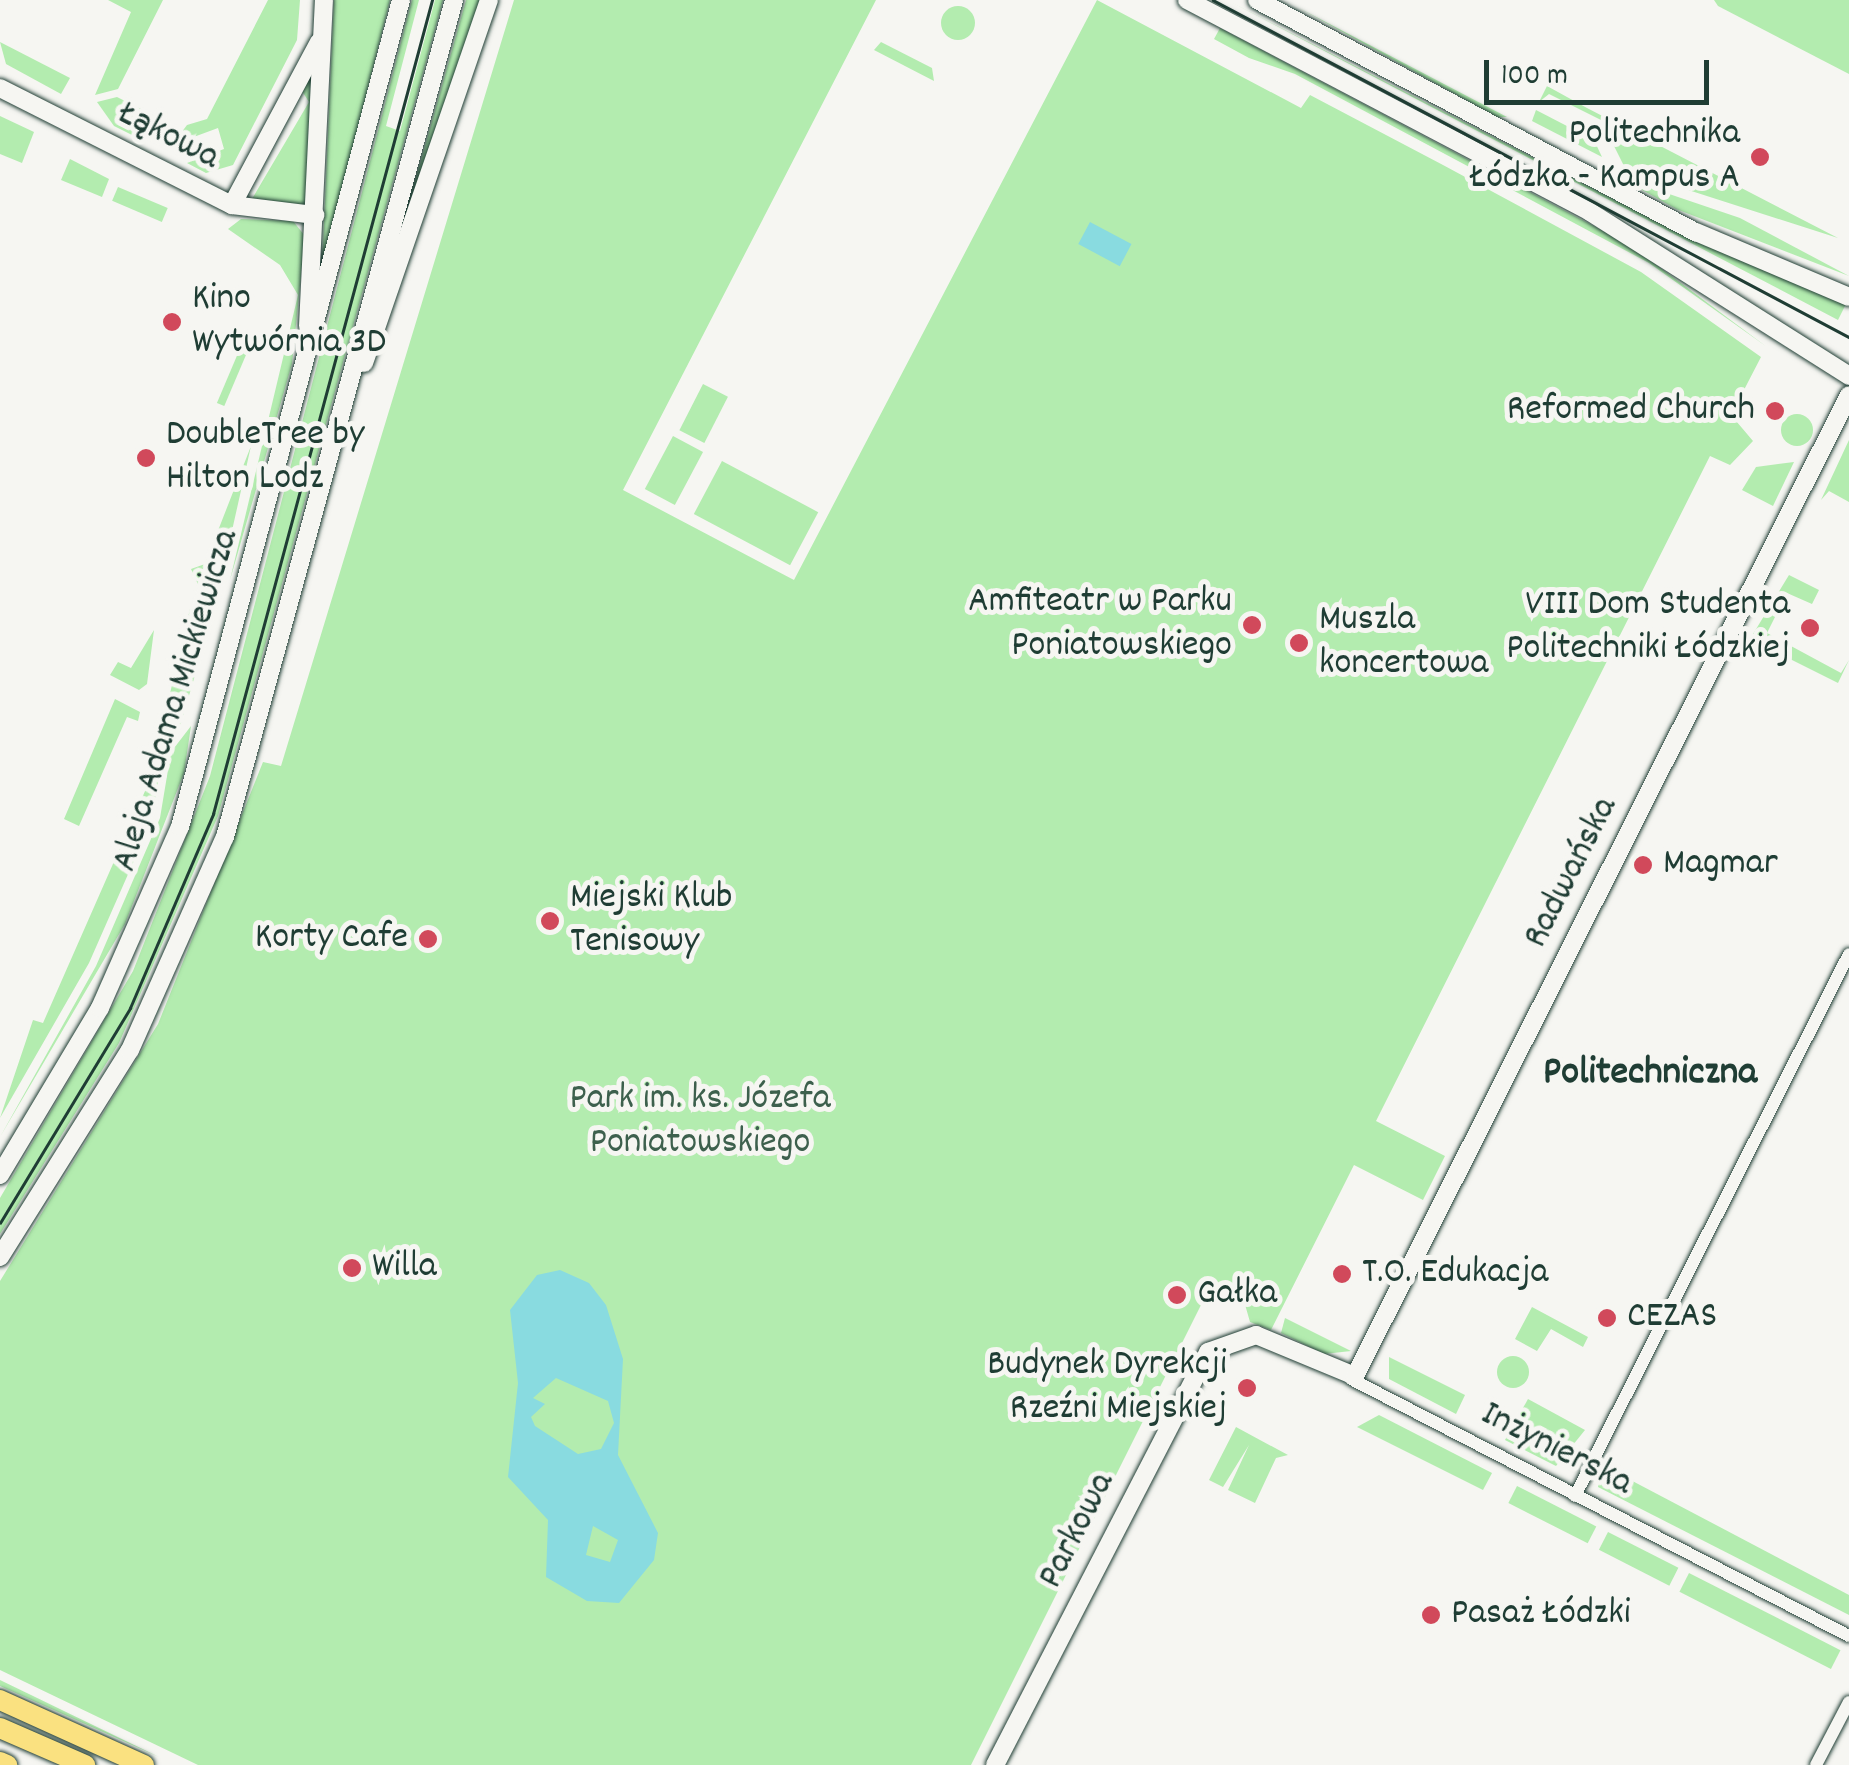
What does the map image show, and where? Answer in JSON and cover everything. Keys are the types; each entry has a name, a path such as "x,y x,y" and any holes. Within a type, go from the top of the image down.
{"main road":[{"name":"Aleja Adama Mickiewicza","path":"300,391 316,215 324,0"},
{"name":"Aleja Adama Mickiewicza","path":"0,1175 100,1008 174,842 300,391 401,0"},
{"path":"0,1258 113,1081 206,888 251,759 454,0"},
{"path":"346,404 488,0"},
{"path":"1187,0 1590,212 1849,376"},
{"path":"1257,0 1696,232 1849,297"},
{"path":"232,205 323,34"},
{"name":"Łąkowa","path":"0,88 232,205 316,215"},
{"name":"Radwańska","path":"1351,1379 1849,394"},
{"name":"Inżynierska","path":"1230,1337 1262,1336 1351,1379"},
{"name":"Parkowa","path":"995,1765 1202,1361 1230,1337"},
{"path":"0,1700 144,1765"},
{"path":"0,1728 85,1765"},
{"path":"0,1762 7,1765"}],"street":[{"path":"1574,1496 1849,954"},
{"name":"Inżynierska","path":"1351,1379 1849,1636"},
{"path":"1816,1765 1849,1702"}],"green space":[{"path":"108,0 163,0 118,89 95,95 131,12"},
{"path":"268,0 300,0 297,40 233,165 206,173 187,163 224,149 218,128 172,145 187,125 207,119"},
{"path":"334,0 390,0 322,266"},
{"path":"412,0 419,0 386,126 400,131 435,0 443,0 218,816 119,1043 0,1234 0,1198 133,971 210,776"},
{"path":"466,0 480,0 406,226 403,225"},
{"name":"Park im. ks. Józefa Poniatowskiego","path":"514,0 876,0 623,490 794,580 1097,0 1301,108 1310,95 1443,165 1641,272 1761,357 1731,415 1753,441 1730,465 1710,456 1376,1121 1445,1156 1423,1200 1354,1165 1271,1330 1250,1322 1244,1301 1214,1287 1206,1295 971,1765 198,1765 0,1670 0,1281 158,1024 263,762 281,766"},
{"path":"1227,0 1662,224 1846,304 1838,320"},
{"path":"1714,0 1849,0 1849,74 1718,6"},
{"path":"958,6 970,11 975,23 970,35 958,40 946,35 941,23 946,11"},
{"path":"1299,8 1507,117 1497,117"},
{"path":"1220,28 1605,232 1647,258 1767,347 1649,263 1295,74 1249,58 1214,39"},
{"path":"0,42 70,78 61,94 6,64"},
{"path":"881,42 932,68 934,81 874,50"},
{"path":"311,75 306,207 252,199 309,102 302,91"},
{"path":"1547,86 1838,238 1626,170 1601,120 1549,94 1539,102"},
{"path":"117,97 157,117 144,141 114,126 97,102"},
{"path":"1536,110 1594,140 1602,157 1532,121"},
{"path":"0,116 34,132 22,163 0,154"},
{"path":"70,159 109,179 102,197 61,180"},
{"path":"1619,177 1740,218 1849,276 1676,209"},
{"path":"118,187 168,208 162,222 112,201"},
{"path":"241,219 293,221 305,236 292,364 230,580 298,295 280,265 228,229"},
{"path":"247,332 254,335 224,406 217,403"},
{"path":"703,384 728,397 704,443 679,430"},
{"path":"1797,414 1808,419 1813,430 1808,441 1797,446 1786,441 1781,430 1786,419"},
{"path":"673,436 703,452 675,505 645,489"},
{"path":"1849,440 1849,502 1829,491 1821,500"},
{"path":"251,446 218,593 202,593 191,569 205,564"},
{"path":"722,461 818,512 790,565 694,514"},
{"path":"1794,462 1773,506 1742,490 1756,467"},
{"path":"1789,575 1819,590 1812,604 1787,593 1767,633 1841,673 1849,660 1838,683 1750,639"},
{"path":"190,609 212,617 181,723 164,749 151,822 89,963 0,1118 33,1020 43,1023 149,782"},
{"path":"154,630 147,684 139,690 110,675 118,662 131,668"},
{"path":"115,699 140,712 138,721 127,717 79,826 64,819"},
{"path":"191,726 184,773 125,924 0,1137 96,966 160,818 171,752"},
{"path":"1532,1307 1588,1337 1583,1347 1551,1329 1537,1351 1515,1339"},
{"path":"1285,1318 1351,1351 1324,1354 1281,1333"},
{"path":"1513,1356 1524,1361 1529,1372 1524,1383 1513,1388 1502,1383 1497,1372 1502,1361"},
{"path":"1389,1357 1465,1395 1456,1414 1389,1379"},
{"path":"1528,1399 1585,1430 1556,1466 1505,1440"},
{"path":"1379,1415 1492,1473 1483,1490 1357,1427"},
{"path":"1236,1427 1288,1455 1276,1458 1255,1503 1228,1490 1249,1445 1223,1487 1209,1480"},
{"path":"1602,1465 1849,1595 1849,1615 1598,1487"},
{"path":"1517,1486 1596,1526 1588,1543 1508,1503"},
{"path":"1608,1532 1678,1568 1669,1586 1599,1550"},
{"path":"1689,1573 1840,1650 1831,1669 1679,1592"},
{"path":"0,1680 159,1757 0,1686"}],"water":[{"path":"1090,222 1131,244 1120,266 1078,244"},
{"path":"560,1270 589,1283 606,1305 623,1359 618,1455 658,1533 654,1560 619,1603 587,1601 546,1577 548,1520 508,1477 518,1383 510,1310 537,1275","holes":["556,1378 608,1401 614,1423 601,1449 578,1454 535,1426 531,1417 545,1404 533,1398","593,1526 618,1540 610,1562 586,1555"]}],"tram line":[{"path":"0,1223 130,1008 213,814 432,0"},
{"path":"1213,0 1849,337"}],"place":[{"name":"Politechnika Łódzka - Kampus A","path":"1760,157"},
{"name":"Kino Wytwórnia 3D","path":"172,322"},
{"name":"Reformed Church","path":"1775,411"},
{"name":"DoubleTree by Hilton Lodz","path":"146,458"},
{"name":"Amfiteatr w Parku Poniatowskiego","path":"1252,625"},
{"name":"VIII Dom Studenta Politechniki Łódzkiej","path":"1810,628"},
{"name":"Muszla koncertowa","path":"1299,643"},
{"name":"Magmar","path":"1643,865"},
{"name":"Miejski Klub Tenisowy","path":"550,921"},
{"name":"Korty Cafe","path":"428,939"},
{"name":"Willa","path":"352,1268"},
{"name":"T.O. Edukacja","path":"1342,1274"},
{"name":"Gałka","path":"1177,1295"},
{"name":"CEZAS","path":"1607,1318"},
{"name":"Budynek Dyrekcji Rzeźni Miejskiej","path":"1247,1388"},
{"name":"Pasaż Łódzki","path":"1431,1615"}],"district":[{"name":"Politechniczna","path":"1650,1075"}]}
